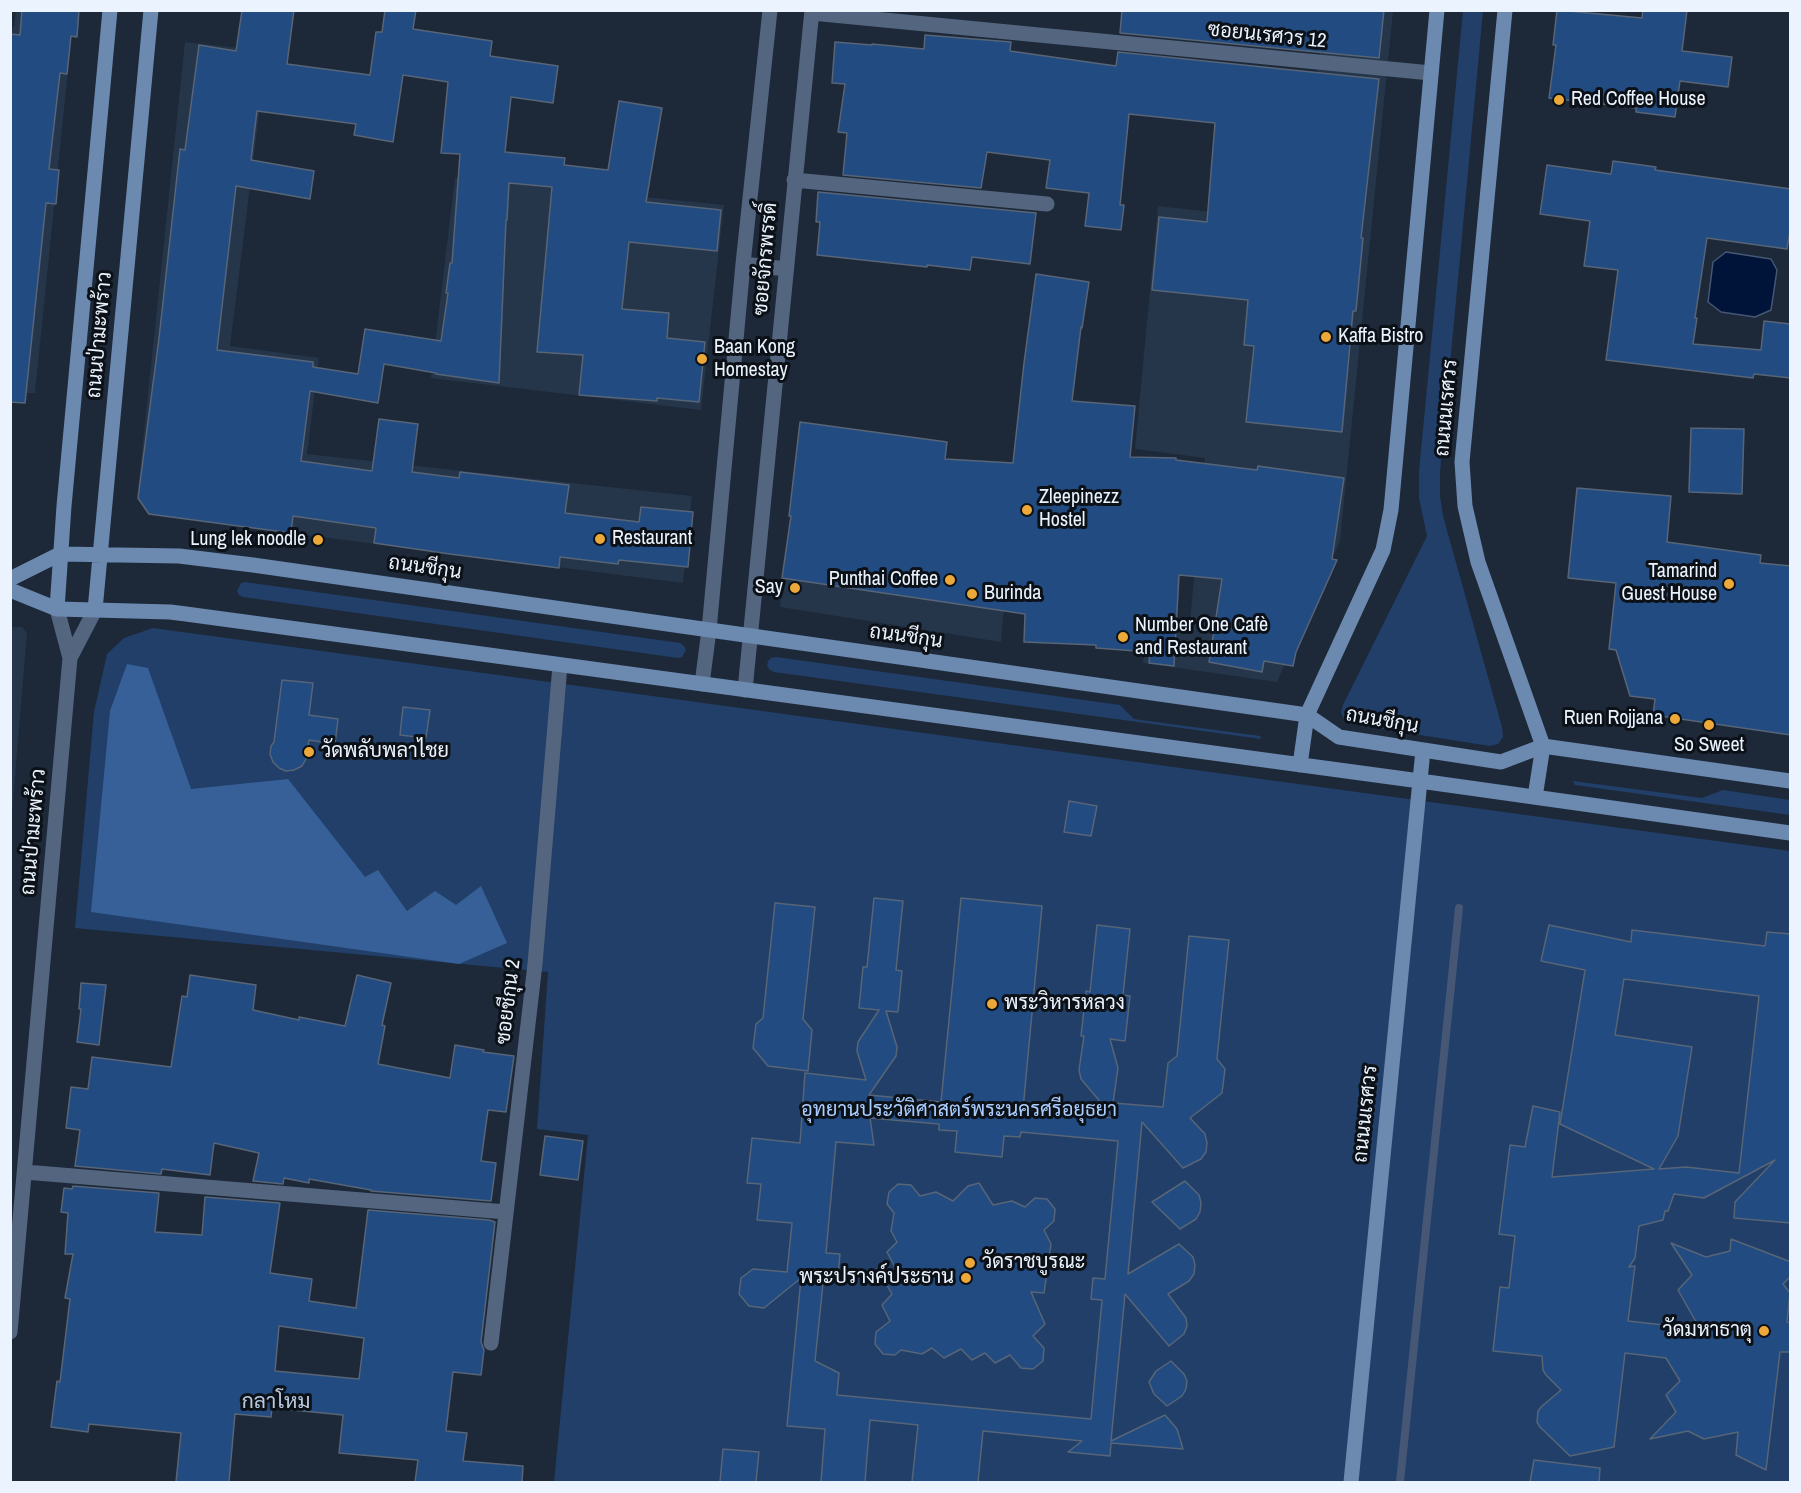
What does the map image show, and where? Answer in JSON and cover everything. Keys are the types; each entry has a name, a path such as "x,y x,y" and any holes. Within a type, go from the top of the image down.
{"main road":[{"name":"ถนนป่ามะพร้าว","path":"57,609 60,554 110,10"},
{"name":"ถนนป่ามะพร้าว","path":"95,610 151,10"},
{"path":"1300,765 1307,715 1383,550 1391,510 1437,10"},
{"name":"ถนนนเรศวร","path":"1505,10 1462,462 1465,506 1478,562 1543,746 1534,797"},
{"name":"ถนนชีกุน","path":"10,579 60,554 179,556 1307,715 1339,738 1501,762 1543,746 1791,781"},
{"path":"10,590 57,609 178,613 1791,833"},
{"name":"ถนนนเรศวร","path":"1351,1482 1423,750"}],"street":[{"name":"ซอยจักรพรรดิ์","path":"702,684 770,10"},
{"name":"ซอยจักรพรรดิ์","path":"745,690 812,12"},
{"name":"ซอยนเรศวร 12","path":"812,12 1431,73"},
{"path":"794,180 1047,204"},
{"path":"743,264 786,269"},
{"name":"ถนนป่ามะพร้าว","path":"10,1332 26,1173 70,658 57,609"},
{"name":"ถนนป่ามะพร้าว","path":"70,658 95,610"},
{"name":"ซอยชีกุน 2","path":"491,1343 535,964 560,665"},
{"path":"26,1173 506,1212"}],"shaded area":[{"path":"16,11 74,11 35,393 11,393 10,27 14,27"},
{"path":"1324,11 1393,11 1340,541 1277,682 1143,663 1149,619 1190,622 1205,458 1135,449 1158,206 1302,222"},
{"path":"185,42 267,51 230,346 319,358 307,454 692,496 683,583 148,515 137,499"},
{"path":"455,178 724,205 701,410 431,378"},
{"path":"1726,252 1771,259 1777,270 1771,310 1755,317 1721,312 1708,302 1713,262"},
{"path":"789,521 1009,553 1001,642 780,607"},
{"path":"11,627 22,627 27,633 11,826"},
{"path":"127,664 148,668 191,789 288,779 365,877 378,870 407,911 435,891 456,905 481,886 507,943 459,964 91,912 110,711"}],"green space":[{"path":"1463,11 1483,11 1440,472 1440,496 1443,516 1502,727 1503,737 1498,744 1490,746 1350,724 1344,720 1341,712 1427,536 1419,498 1419,471"},
{"path":"241,583 680,643 686,650 682,657 678,658 243,597 237,591"},
{"name":"อุทยานประวัติศาสตร์พระนครศรีอยุธยา","path":"153,628 1790,851 1790,1482 554,1482 588,1135 537,1129 548,972 75,928 94,712 107,654 124,638"},
{"path":"771,658 1120,705 1134,719 1260,736 1261,739 774,672 767,666"},
{"path":"1573,781 1702,798 1723,790 1790,800 1790,815 1575,785"}],"building":[{"path":"22,10 79,10 77,37 71,36 67,74 60,73 49,169 59,170 56,204 46,203 25,403 10,402 10,34 20,35"},
{"path":"242,10 294,10 287,64 370,75 376,32 382,32 385,10 416,10 413,29 492,41 490,56 558,66 553,103 511,97 505,152 565,158 564,165 608,170 619,101 662,108 646,202 721,210 717,251 629,242 622,309 669,313 667,338 705,342 699,402 579,395 583,355 537,352 552,187 509,183 499,383 384,364 378,403 310,391 301,461 372,471 379,419 418,424 412,472 459,478 460,472 569,485 565,513 639,522 641,507 693,512 688,567 619,560 618,564 560,557 559,568 374,543 376,528 293,516 291,533 149,514 138,498 180,149 185,150 199,45 236,51","holes":["403,75 448,82 441,153 460,154 452,263 450,263 441,341 365,329 358,374 313,367 313,362 217,350 236,186 310,199 314,171 251,160 257,111 356,124 354,135 393,142"]},
{"path":"1122,10 1384,10 1379,58 1120,33"},
{"path":"1557,10 1642,18 1643,10 1687,10 1682,51 1732,57 1728,87 1680,81 1675,117 1636,112 1636,108 1549,98 1556,45 1553,45"},
{"path":"925,35 1011,42 1010,51 1116,66 1118,52 1379,79 1342,432 1246,422 1254,346 1244,345 1248,300 1152,290 1159,217 1207,222 1215,123 1129,114 1120,205 1124,205 1121,230 1085,226 1089,193 1046,188 1050,160 987,152 981,188 843,175 847,133 838,132 845,84 832,83 835,42 924,49"},
{"path":"1613,161 1656,167 1655,170 1791,189 1791,225 1787,249 1707,238 1693,344 1761,350 1764,321 1791,324 1791,378 1754,374 1753,378 1606,360 1618,270 1584,266 1590,221 1540,214 1547,165 1611,174"},
{"path":"818,192 1036,213 1030,264 972,257 970,270 817,255 820,222 816,222"},
{"path":"1036,274 1089,282 1072,401 1135,406 1130,457 1176,458 1176,460 1257,470 1258,466 1344,478 1332,559 1337,560 1296,652 1293,666 1264,661 1262,672 1209,662 1222,579 1179,575 1174,666 1149,663 1150,652 1096,648 1096,645 1024,642 1025,614 782,578 791,516 789,516 800,422 947,442 945,459 1013,463"},
{"path":"1691,428 1744,429 1742,494 1689,492"},
{"path":"1577,488 1671,496 1667,542 1761,555 1760,563 1791,566 1791,735 1653,715 1655,699 1630,696 1616,650 1609,649 1616,583 1568,578"},
{"path":"282,680 313,683 309,715 338,719 335,744 309,740 306,759 302,766 286,771 273,762 270,754 274,742"},
{"path":"403,707 430,710 426,738 400,735"},
{"path":"1069,801 1097,806 1091,836 1064,832"},
{"path":"874,898 903,901 896,970 902,971 898,1012 886,1011 897,1047 896,1056 869,1095 941,1102 961,898 1042,906 1023,1109 1114,1118 1081,1079 1079,1070 1084,1036 1081,1036 1086,991 1090,992 1097,925 1130,929 1123,995 1130,996 1125,1041 1110,1039 1118,1068 1113,1103 1163,1107 1168,1063 1177,1056 1189,936 1229,940 1217,1059 1225,1069 1222,1093 1190,1118 1205,1134 1206,1152 1201,1159 1183,1168 1142,1122 1128,1274 1179,1244 1193,1257 1194,1274 1189,1281 1168,1294 1186,1318 1187,1326 1184,1334 1169,1346 1125,1294 1111,1441 1165,1415 1177,1429 1183,1449 1111,1443 1110,1456 1068,1452 1082,1441 983,1431 978,1482 912,1482 918,1425 870,1420 865,1482 821,1482 825,1429 787,1426 801,1278 764,1308 749,1306 739,1294 741,1278 753,1269 787,1272 792,1223 757,1220 761,1184 747,1183 752,1138 800,1143 805,1073 866,1080 857,1051 858,1042 879,1010 859,1008 863,967 867,967","holes":["870,1118 939,1124 939,1130 957,1131 955,1152 1002,1157 1004,1136 1020,1137 1021,1132 1118,1141 1105,1279 1093,1278 1091,1299 1102,1300 1091,1419 837,1395 839,1373 815,1361 824,1274 838,1275 840,1254 826,1253 836,1142 874,1145"]},
{"path":"775,903 815,907 803,1019 812,1030 808,1071 768,1066 753,1048 756,1024 763,1018"},
{"path":"1549,925 1631,942 1632,930 1765,946 1767,932 1791,934 1791,1223 1734,1218 1735,1202 1775,1160 1704,1198 1674,1194 1663,1220 1639,1226 1635,1258 1629,1267 1635,1266 1628,1321 1700,1329 1678,1290 1692,1275 1671,1243 1706,1257 1730,1251 1731,1239 1791,1262 1791,1276 1783,1284 1790,1293 1787,1322 1791,1323 1791,1352 1780,1352 1766,1470 1736,1455 1738,1432 1704,1439 1688,1431 1650,1439 1676,1412 1666,1395 1680,1381 1666,1358 1625,1353 1614,1447 1570,1456 1537,1422 1538,1411 1541,1407 1561,1390 1543,1370 1542,1356 1493,1351 1500,1287 1509,1288 1515,1236 1499,1234 1510,1145 1525,1147 1533,1106 1560,1112 1552,1177 1654,1169 1560,1124 1585,970 1541,961","holes":["1624,979 1759,996 1739,1173 1686,1167 1659,1169 1678,1136 1692,1047 1615,1035"]},
{"path":"190,975 256,985 253,1010 299,1020 299,1017 345,1026 357,975 391,983 382,1025 385,1026 378,1064 450,1078 455,1045 514,1056 506,1112 488,1110 481,1161 496,1163 491,1201 371,1191 309,1179 309,1183 284,1178 283,1184 253,1181 259,1153 214,1143 210,1175 162,1169 161,1174 75,1166 80,1130 66,1128 71,1087 88,1089 92,1057 171,1067 182,996 187,997"},
{"path":"81,983 106,985 99,1045 77,1042"},
{"path":"545,1136 583,1141 578,1180 540,1175"},
{"path":"1185,1181 1199,1195 1201,1203 1196,1219 1180,1229 1152,1202"},
{"path":"979,1183 993,1205 1012,1201 1025,1207 1035,1198 1047,1199 1055,1209 1054,1221 1044,1230 1051,1244 1044,1293 1031,1292 1045,1324 1033,1336 1044,1348 1043,1361 1033,1369 1021,1368 1010,1355 995,1363 985,1353 972,1360 961,1349 944,1358 932,1348 922,1354 901,1350 895,1355 883,1354 875,1344 876,1332 890,1321 882,1305 892,1294 884,1280 896,1269 887,1252 897,1242 891,1231 894,1213 887,1204 889,1192 898,1184 911,1185 920,1196 936,1192 953,1201 968,1186"},
{"path":"73,1186 159,1193 155,1232 202,1235 205,1197 280,1203 270,1273 312,1279 309,1301 356,1308 368,1210 495,1222 481,1342 484,1350 481,1375 453,1372 446,1431 467,1433 463,1461 523,1466 522,1482 415,1482 418,1460 339,1453 343,1415 272,1408 271,1417 235,1414 229,1482 176,1482 181,1433 89,1424 88,1432 51,1427 57,1381 60,1382 70,1299 65,1298 73,1254 65,1254 68,1213 61,1212 64,1188 72,1189","holes":["279,1326 364,1338 359,1379 275,1371"]},
{"path":"1171,1361 1184,1374 1187,1381 1182,1396 1167,1406 1154,1394 1149,1382 1156,1371"},
{"path":"723,1449 759,1452 756,1482 720,1482"},
{"path":"1534,1460 1600,1468 1599,1482 1530,1482"}],"waterway":[{"path":"1400,1482 1459,908"}],"place":[{"name":"Red Coffee House","path":"1559,100"},
{"name":"Kaffa Bistro","path":"1326,337"},
{"name":"Baan Kong Homestay","path":"702,359"},
{"name":"Zleepinezz Hostel","path":"1027,510"},
{"name":"Restaurant","path":"600,539"},
{"name":"Lung lek noodle","path":"318,540"},
{"name":"Punthai Coffee","path":"950,580"},
{"name":"Tamarind Guest House","path":"1729,584"},
{"name":"Say","path":"795,588"},
{"name":"Burinda","path":"972,594"},
{"name":"Number One Cafè and Restaurant","path":"1123,637"},
{"name":"Ruen Rojjana","path":"1675,719"},
{"name":"So Sweet","path":"1709,725"},
{"name":"วัดพลับพลาไชย","path":"309,752"},
{"name":"พระวิหารหลวง","path":"992,1004"},
{"name":"วัดราชบูรณะ","path":"970,1263"},
{"name":"พระปรางค์ประธาน","path":"966,1278"},
{"name":"วัดมหาธาตุ","path":"1764,1331"}],"district":[{"name":"กลาโหม","path":"276,1402"}]}
